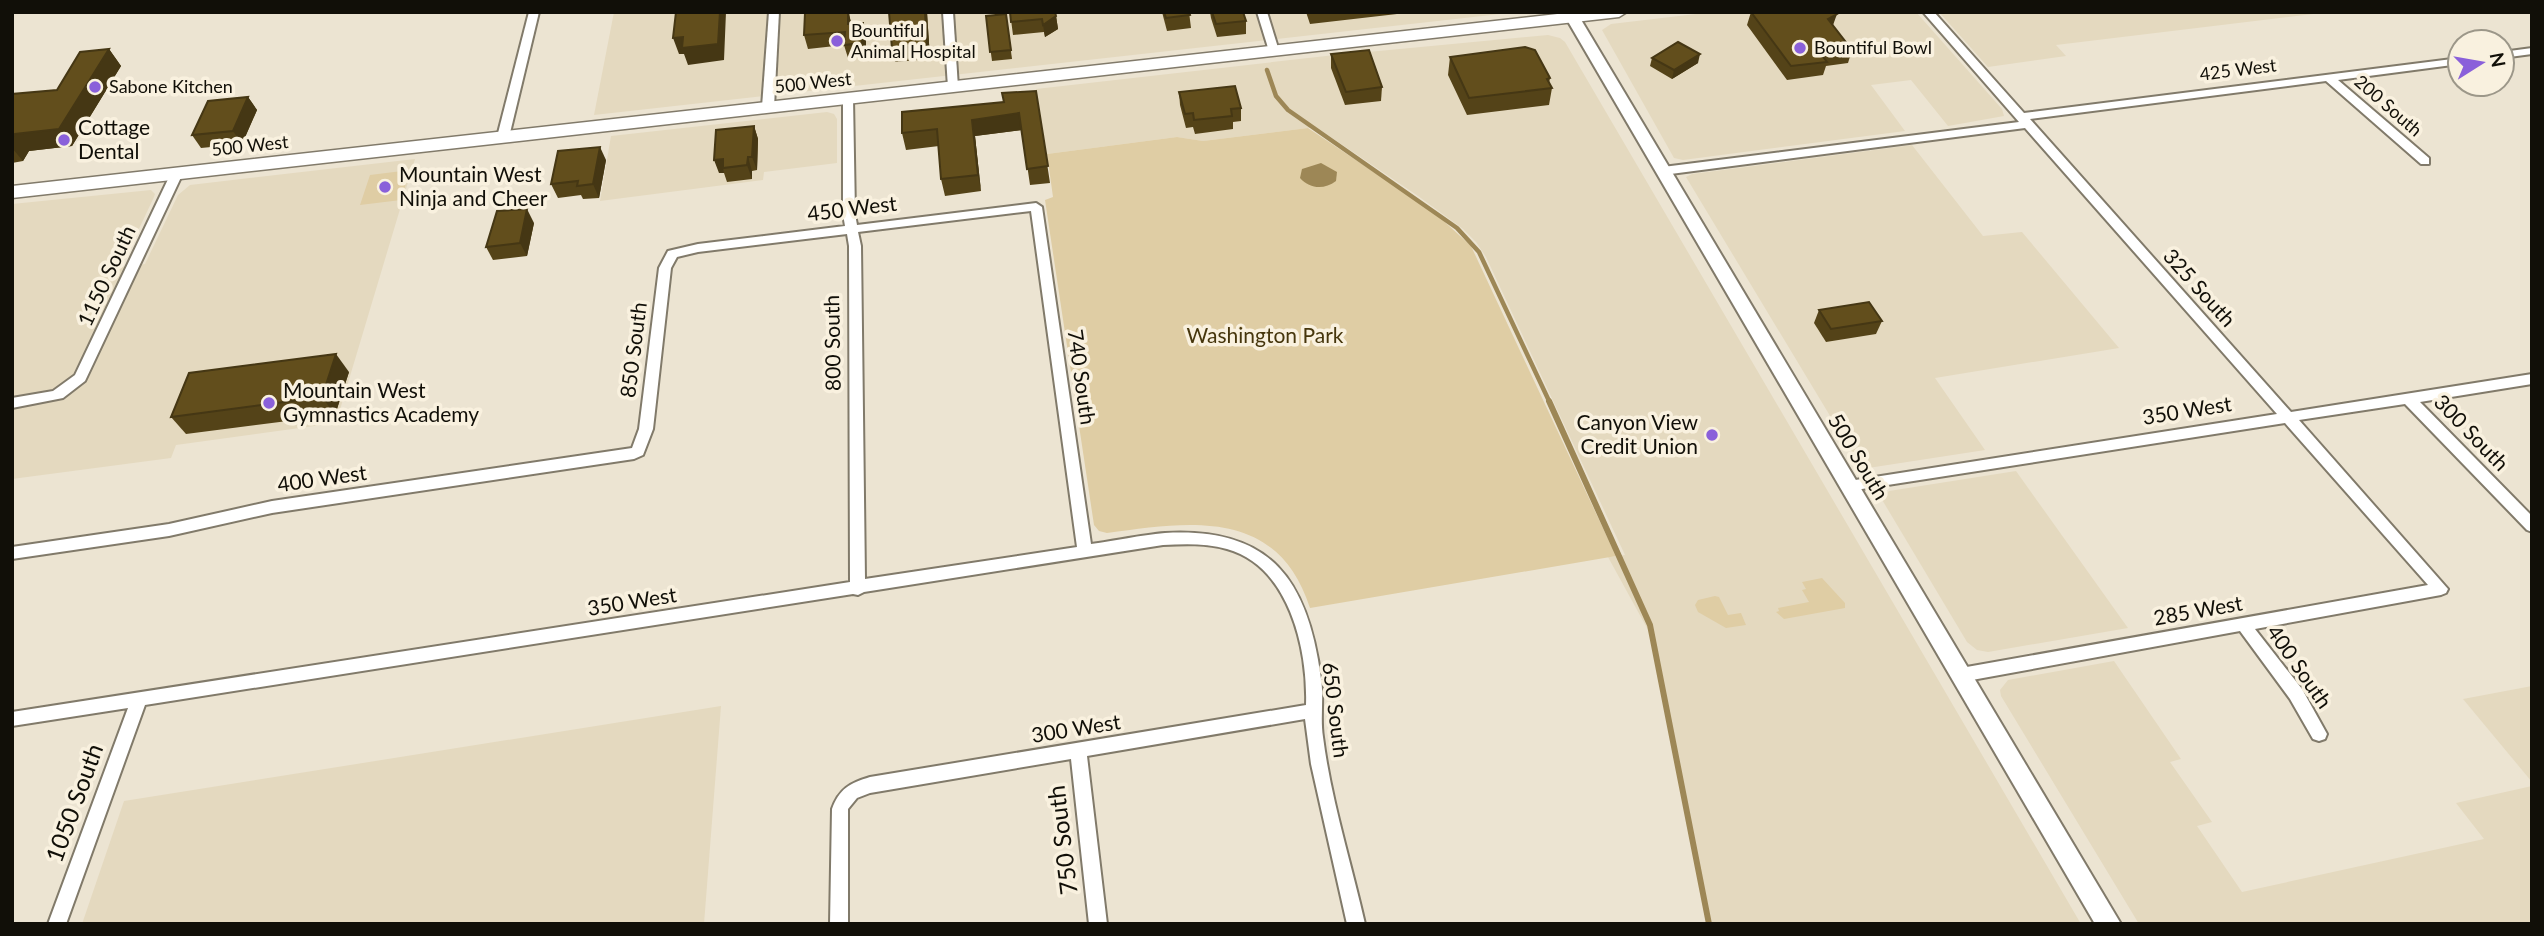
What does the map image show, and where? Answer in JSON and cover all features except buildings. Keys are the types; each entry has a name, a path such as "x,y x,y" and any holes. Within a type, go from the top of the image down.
{"main road":[{"name":"500 West","path":"12,192 1275,51 1571,15 1619,12"},
{"name":"500 South","path":"1571,15 2109,924"}],"street":[{"path":"503,137 534,12"},
{"path":"768,107 774,12"},
{"path":"948,12 953,87"},
{"path":"1262,12 1275,51"},
{"name":"325 South","path":"1928,12 2441,589"},
{"path":"2516,53 2532,51"},
{"path":"2516,53 2532,65"},
{"name":"425 West","path":"1663,171 2446,63"},
{"name":"200 South","path":"2328,77 2425,162"},
{"name":"800 South","path":"848,98 849,214 855,246 858,589"},
{"name":"1150 South","path":"12,403 68,392 83,371 177,173"},
{"name":"450 West","path":"672,254 698,248 1037,207"},
{"name":"740 South","path":"1037,207 1085,552"},
{"name":"850 South","path":"638,451 646,429 665,268 672,254"},
{"name":"350 West","path":"1849,486 2532,379"},
{"name":"300 South","path":"2409,399 2532,526"},
{"name":"400 West","path":"12,553 169,530 272,507 609,460 638,451"},
{"name":"350 West","path":"12,719 1184,538 1223,541 1256,555"},
{"name":"650 South","path":"1256,555 1279,576 1293,599 1313,679 1314,737 1356,924"},
{"name":"285 West","path":"1961,675 2441,589"},
{"name":"400 South","path":"2243,624 2296,694 2319,734"},
{"name":"1050 South","path":"57,924 139,699"},
{"name":"300 West","path":"839,924 839,817 846,794 870,785 1314,711"},
{"name":"750 South","path":"1078,750 1098,924"}],"shaded area":[{"path":"614,12 1518,12 594,115"},
{"path":"1713,12 1916,12 2002,109 2004,116 1948,126 1911,80 1871,85 1905,131 1683,160 1674,158 1602,30 1611,24"},
{"path":"1939,12 2330,12 2056,45 2066,56 1988,67"},
{"path":"1548,35 1565,42 2081,924 1709,924 1653,639 1608,557 1625,555 1486,257 1476,242 1463,229 1418,196 1316,127 1203,141 1177,137 1047,154 1036,89 1326,56"},
{"path":"827,112 834,114 837,119 837,163 764,172 763,180 600,201 611,136"},
{"path":"1912,145 1983,236 2022,232 2119,348 1935,378 1985,450 1868,468 1856,459 1686,177 1692,174"},
{"path":"415,159 336,423 176,445 171,458 12,479 12,204 151,190 155,194 154,197 121,267 145,264 178,195 190,185"},
{"path":"1321,163 1337,172 1336,181 1317,187 1300,178 1302,169"},
{"path":"2016,471 2128,628 1988,652 1977,650 1967,642 1881,498 1889,491"},
{"path":"2114,661 2181,759 2170,762 2212,822 2197,826 2242,892 2484,839 2456,803 2532,786 2532,924 2139,924 2001,696 2000,690 2008,680"},
{"path":"2532,686 2532,782 2463,699"},
{"path":"721,706 704,924 82,924 124,801"}],"green space":[{"name":"Washington Park","path":"1308,128 1435,213 1471,246 1616,556 1310,608 1296,576 1277,552 1254,537 1228,528 1200,525 1107,533 1099,531 1094,525 1045,200 1053,197 1047,154 1177,137 1203,141"},
{"name":"Mountain West Ninja and Cheer","path":"410,170 401,200 360,205 370,175"},
{"path":"1822,578 1845,603 1845,608 1784,619 1776,612 1779,611 1778,608 1809,602 1802,590 1806,589 1802,582"},
{"path":"1719,597 1728,615 1741,613 1746,625 1726,628 1698,612 1695,605 1698,600"}],"waterway":[{"path":"1267,70 1276,96 1288,110 1457,228 1479,252 1550,403"},
{"path":"1549,401 1650,625 1709,924"}],"place":[{"name":"Bountiful Animal Hospital","path":"837,41"},
{"name":"Bountiful Bowl","path":"1800,48"},
{"name":"Sabone Kitchen","path":"95,87"},
{"name":"Cottage Dental","path":"64,140"},
{"name":"Mountain West Ninja and Cheer","path":"385,187"},
{"name":"Mountain West Gymnastics Academy","path":"269,403"},
{"name":"Canyon View Credit Union","path":"1712,435"}]}
